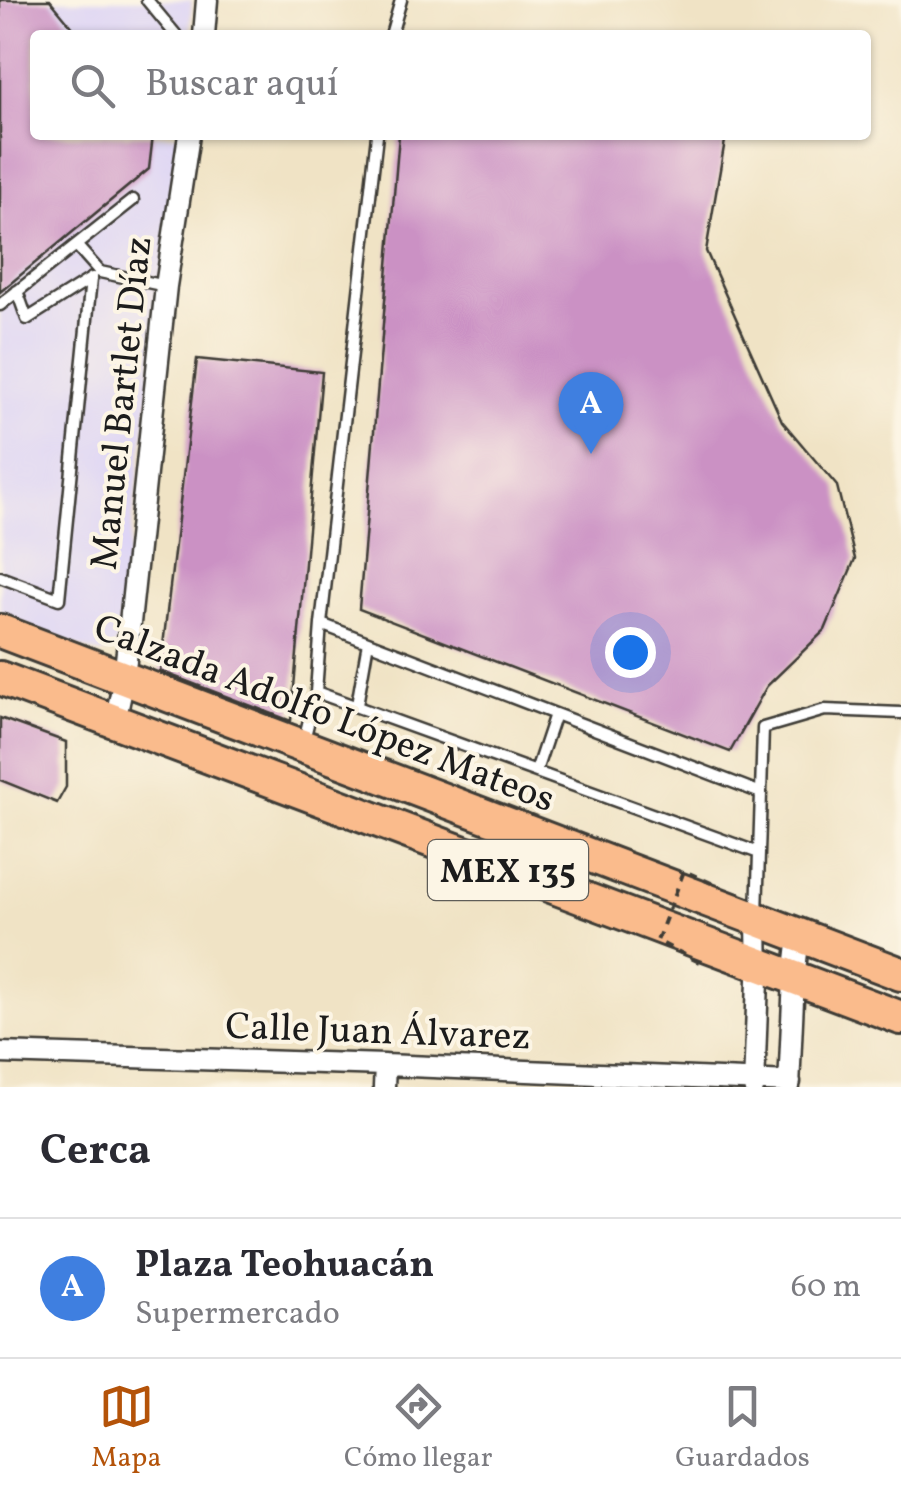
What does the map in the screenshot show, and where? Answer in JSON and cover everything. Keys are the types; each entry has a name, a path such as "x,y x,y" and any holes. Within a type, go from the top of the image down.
{"main road":[{"name":"Calzada Adolfo López Mateos","path":"0,631 901,974"},
{"name":"MEX 135","path":"0,678 901,1018"}],"street":[{"path":"204,2 204,30"},
{"name":"Manuel Bartlet Díaz","path":"115,722 124,678 166,286 187,140"},
{"path":"754,1083 757,920"},
{"path":"789,1084 799,935"},
{"name":"Calle Juan Álvarez","path":"0,1054 385,1065 789,1084"},
{"path":"384,1087 385,1065"}],"lane":[{"path":"147,0 172,30"},
{"path":"392,30 400,0"},
{"path":"303,746 316,692 376,140"},
{"path":"0,305 133,200"},
{"path":"0,577 60,599 96,275 76,245"},
{"path":"17,291 27,319 96,275 166,286"},
{"path":"321,624 762,793"},
{"path":"357,706 368,642"},
{"path":"316,692 759,854"},
{"path":"757,920 763,728 825,710 901,713 901,700"},
{"path":"536,771 555,714"}],"path":[{"path":"698,962 657,941 684,871 720,887"}],"shaded area":[{"path":"0,0 192,0 190,30 30,30 30,140 181,140 117,642 111,651 99,654 0,618"}],"building":[{"path":"0,0 50,0 75,30 30,30 30,140 152,140 149,169 0,292"},
{"path":"399,140 725,140 706,251 782,421 837,486 855,559 825,630 767,686 730,752 359,609"},
{"path":"197,359 322,372 291,721 160,671"},
{"path":"0,718 66,742 66,787 57,803 0,780"}],"place":[{"name":"Plaza Teohuacán","path":"591,454"}]}
